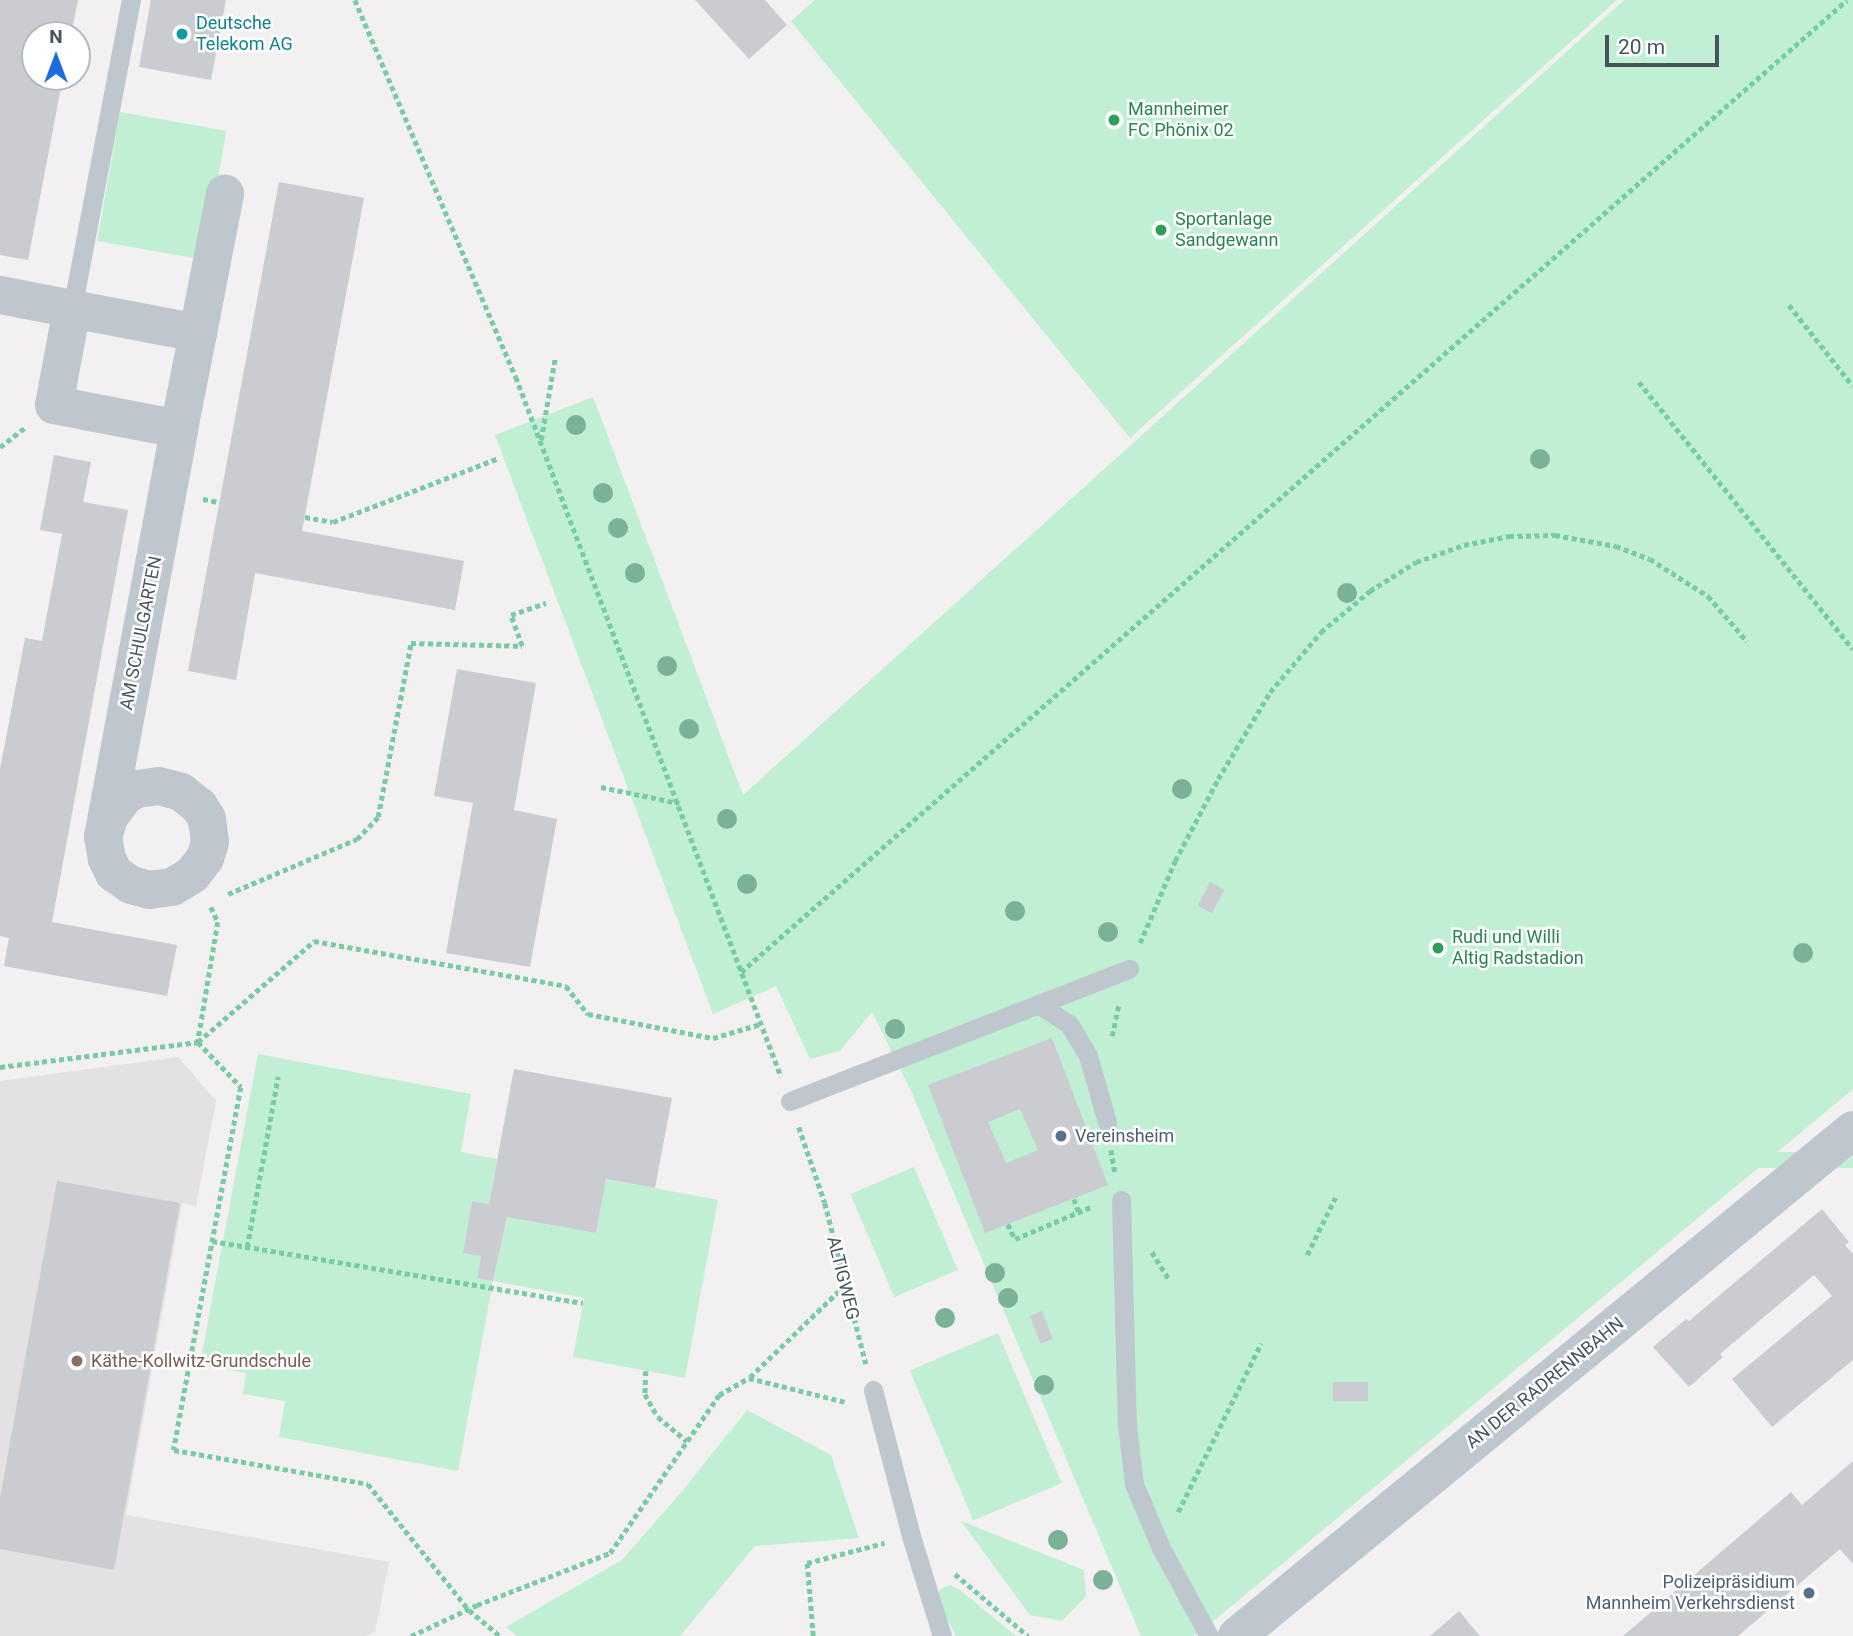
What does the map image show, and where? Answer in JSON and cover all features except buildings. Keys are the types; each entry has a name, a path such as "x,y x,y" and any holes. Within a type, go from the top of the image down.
{"street":[{"name":"AM SCHULGARTEN","path":"103,837 225,194"},
{"path":"0,295 198,333"},
{"path":"72,309 54,405 179,429"},
{"path":"159,786 181,792 199,806 207,819 210,842 200,889 172,887 149,890 131,885 114,873 107,859 103,837 109,817 125,796 136,789 159,786"},
{"name":"AN DER RADRENNBAHN","path":"1237,1636 1853,1130"}],"lane":[{"path":"72,309 131,0"},
{"path":"790,1101 1129,969"},
{"path":"1038,1003 1069,1024 1088,1056 1107,1122"},
{"path":"1121,1200 1127,1425 1134,1484 1161,1548 1209,1636"},
{"path":"873,1390 911,1536 942,1636"}],"path":[{"name":"ALTIGWEG","path":"355,0 541,441 680,803 825,1203 844,1286 873,1390"},
{"path":"741,972 1847,0"},
{"path":"1788,305 1853,386"},
{"path":"541,441 555,358"},
{"path":"1639,382 1853,649"},
{"path":"305,517 333,522 499,458"},
{"path":"1129,969 1175,861 1218,779 1270,692 1321,632 1370,591 1416,562 1464,545 1509,536 1555,535 1616,546 1650,559 1708,596 1747,641"},
{"path":"198,1042 218,922 200,889 357,839 378,817 411,643 522,646 511,615 546,603"},
{"path":"601,787 680,803"},
{"path":"0,1067 198,1042 314,941 566,986 589,1014 713,1038 761,1024"},
{"path":"198,1042 241,1087 174,1450 368,1484 469,1610 500,1636"},
{"path":"247,1247 278,1077"},
{"path":"1307,1255 1335,1198"},
{"path":"1074,1199 1079,1212"},
{"path":"1008,1224 1015,1238 1099,1203"},
{"path":"212,1241 583,1303"},
{"path":"411,1636 610,1553 719,1395 749,1378 844,1286"},
{"path":"1161,1548 1261,1343"},
{"path":"646,1371 645,1394 658,1417 687,1441"},
{"path":"749,1378 880,1410"},
{"path":"813,1636 807,1563 911,1536 1028,1636"}],"shaded area":[{"name":"Käthe-Kollwitz-Grundschule","path":"178,1057 216,1101 196,1206 182,1203 126,1515 389,1562 375,1632 365,1636 0,1636 0,1081"}],"green space":[{"name":"Sportanlage Sandgewann","path":"815,0 1617,0 1130,438 791,21"},
{"path":"1624,0 1853,0 1853,1089 1204,1629 1194,1636 1141,1636 911,1091 872,1012 840,1051 810,1059 776,986 713,1014 495,435 593,397 743,795"},
{"path":"120,112 226,131 204,260 97,241"},
{"path":"258,1054 471,1094 461,1152 497,1159 489,1204 472,1201 463,1252 481,1256 477,1278 493,1281 458,1471 279,1437 285,1401 243,1394 246,1373 200,1364"},
{"path":"1090,1152 1853,1152 1853,1168 1090,1168"},
{"path":"914,1167 958,1270 894,1297 850,1194"},
{"path":"606,1179 718,1200 685,1378 573,1357 584,1298 493,1281 507,1217 596,1233"},
{"path":"998,1333 1062,1483 973,1521 910,1371"},
{"path":"747,1410 831,1455 859,1538 755,1546 680,1636 517,1636 506,1627 622,1560 684,1489"},
{"path":"961,1521 1084,1570 1086,1596 1062,1621 1030,1615"},
{"path":"951,1585 1016,1636 956,1636 939,1603 938,1593 943,1587"}],"place":[{"name":"Deutsche Telekom AG","path":"182,34"},
{"name":"Mannheimer FC Phönix 02","path":"1114,120"},
{"name":"Sportanlage Sandgewann","path":"1161,230"},
{"name":"Rudi und Willi Altig Radstadion","path":"1438,948"},
{"name":"Vereinsheim","path":"1061,1136"},
{"name":"Käthe-Kollwitz-Grundschule","path":"77,1361"},
{"name":"Polizeipräsidium Mannheim Verkehrsdienst","path":"1809,1593"}]}
